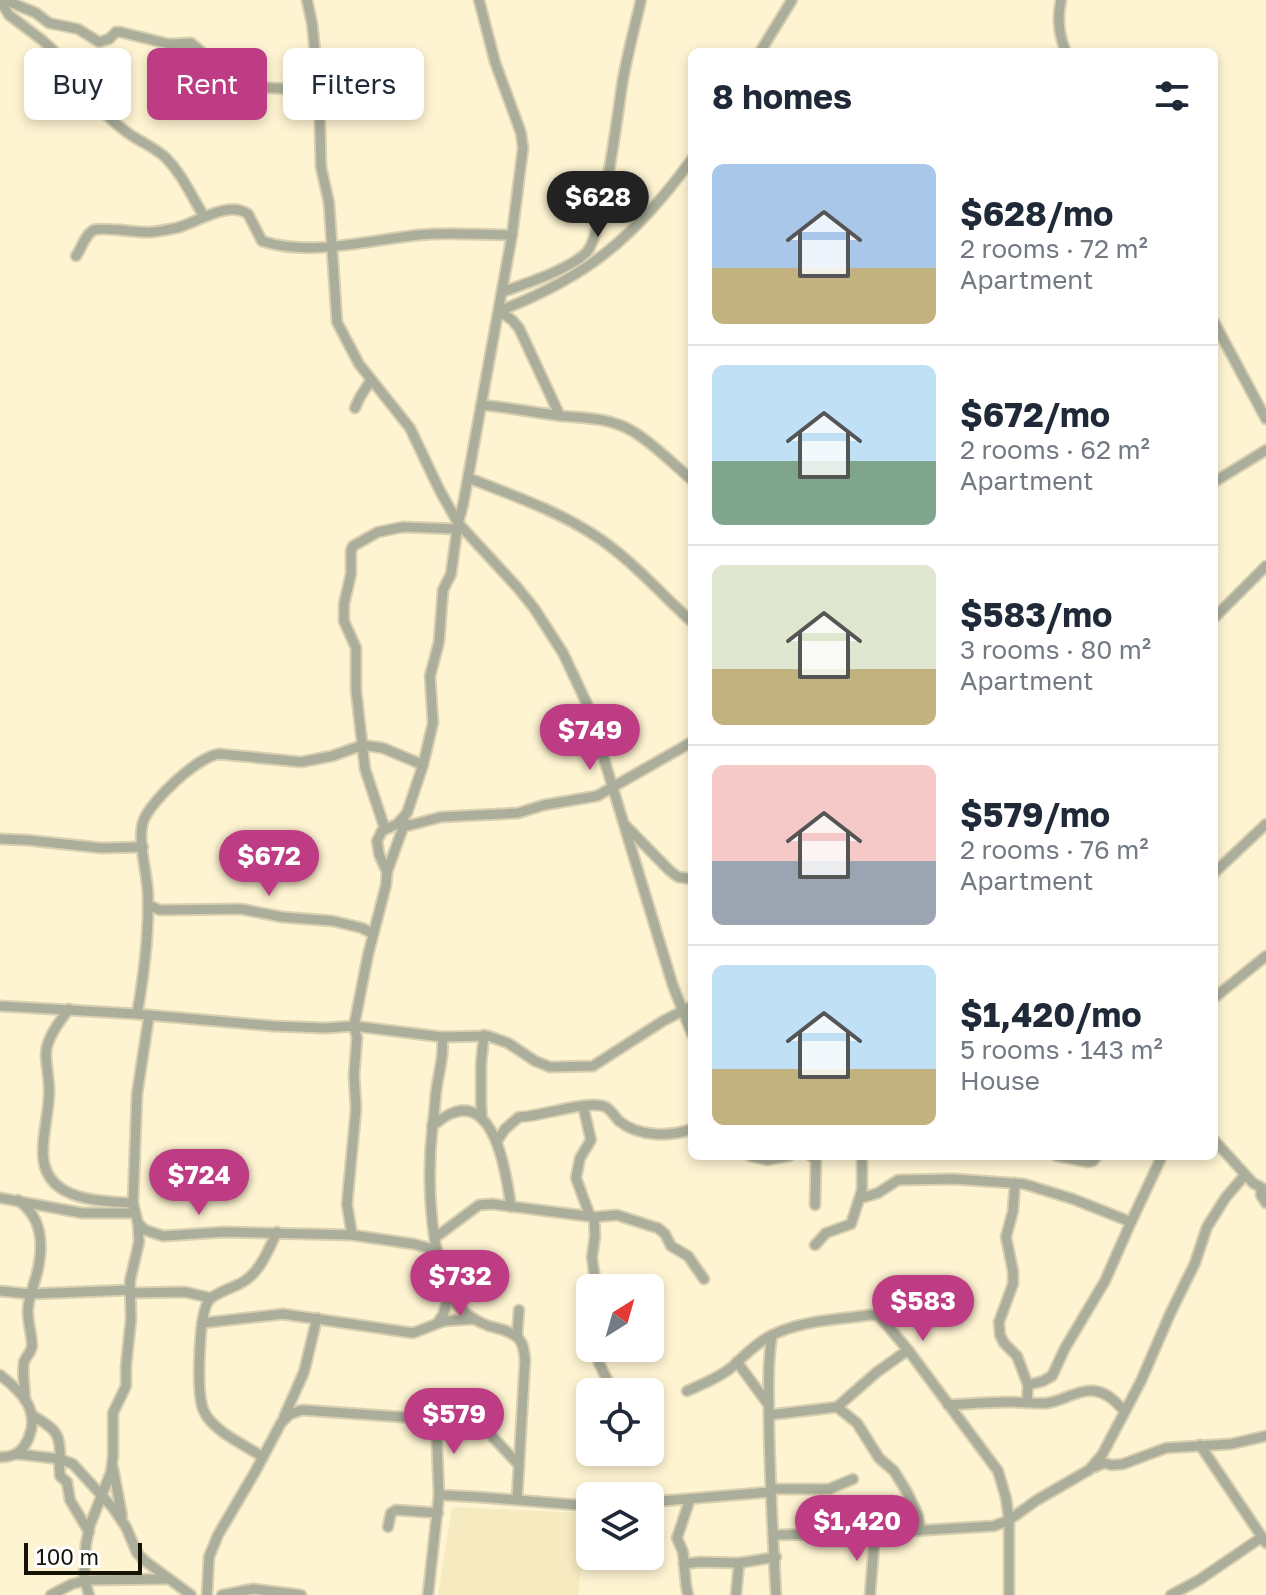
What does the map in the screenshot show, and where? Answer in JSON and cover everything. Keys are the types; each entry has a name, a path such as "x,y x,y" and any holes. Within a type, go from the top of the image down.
{"street":[{"path":"0,0 36,13 49,23 78,29 99,42 120,32 169,44 191,43 243,84 283,89"},
{"path":"0,0 9,15 53,50 111,119 166,158 180,174 204,216"},
{"path":"307,0 315,48"},
{"path":"352,1235 347,1204 356,1109 354,1075 357,1038 354,1026 387,872 423,765 433,723 430,676 439,642 443,590 451,574 469,478 512,235 523,148 479,0"},
{"path":"502,292 565,266 585,254 591,246 600,215 624,75 641,0"},
{"path":"763,48 792,0"},
{"path":"1061,0 1060,37 1064,48"},
{"path":"0,1006 273,1026 354,1026 442,1037 484,1035 508,1043 550,1067 593,1066 687,1008 673,986 588,706 563,653 517,587 458,526 410,428 359,364 337,322 333,247 329,203 321,167 319,120"},
{"path":"499,311 592,265 639,225 688,165"},
{"path":"76,256 87,235 96,230 143,233 182,226 204,216 232,210 248,214 259,238 266,243 333,247 420,235 512,235"},
{"path":"499,311 517,324 560,416"},
{"path":"1218,329 1266,419"},
{"path":"355,408 371,380"},
{"path":"481,405 616,423 634,431 688,477"},
{"path":"1218,480 1266,450"},
{"path":"469,478 580,526 655,586 688,618"},
{"path":"385,829 367,778 356,690 356,648 344,621 351,551 353,546 378,532 403,527 458,526"},
{"path":"1218,614 1266,566"},
{"path":"403,827 441,817 518,813 597,796 688,744"},
{"path":"137,1014 144,973 148,905 143,819 155,802 199,761 220,754 301,762 332,756 362,745 383,748 423,765"},
{"path":"387,872 377,841 382,831 397,824 407,813"},
{"path":"623,823 669,870 678,877 688,878"},
{"path":"1218,869 1266,824"},
{"path":"0,839 102,848 143,847"},
{"path":"148,905 160,910 241,909 282,917 333,921 373,934"},
{"path":"1218,995 1266,956"},
{"path":"69,1009 46,1048 50,1082 42,1154 46,1172 61,1188 78,1197 136,1213 151,1233 163,1236 224,1232 352,1235 437,1250"},
{"path":"149,1016 137,1094 136,1213 139,1242 129,1292 131,1319 126,1386 113,1413 112,1464 126,1527 137,1553 191,1595"},
{"path":"482,1119 484,1035"},
{"path":"442,1037 444,1050 432,1126 429,1173 437,1250 449,1294 456,1304 474,1319 517,1336 523,1345 525,1360 517,1500"},
{"path":"497,1141 519,1117 593,1105 606,1108 628,1127 646,1133 688,1130"},
{"path":"583,1106 591,1140 580,1158 576,1178 592,1217 594,1274"},
{"path":"432,1126 457,1112 468,1111 482,1119 497,1141 504,1162 511,1207"},
{"path":"490,1129 505,1129"},
{"path":"1218,1145 1245,1175 1264,1189 1261,1195 1266,1203"},
{"path":"815,1205 816,1160"},
{"path":"815,1245 826,1233 851,1224 861,1198 862,1160"},
{"path":"1073,1160 1094,1160"},
{"path":"1028,1385 1052,1376 1105,1281 1160,1160"},
{"path":"1089,1470 1109,1444 1141,1381 1195,1263 1211,1219 1245,1175"},
{"path":"861,1198 878,1193 898,1180 954,1179 1015,1183 1073,1199 1131,1222"},
{"path":"1015,1183 1013,1211 1006,1237 1013,1284 999,1322 1000,1335 1017,1356 1028,1385 1027,1403"},
{"path":"0,1198 82,1213 136,1213"},
{"path":"18,1200 39,1225 40,1255 28,1310 32,1348 24,1363 25,1400"},
{"path":"436,1237 479,1205 592,1217 617,1215 658,1228 671,1246 693,1262 704,1279"},
{"path":"263,1457 214,1424 204,1411 200,1374 202,1323 205,1307 211,1298 253,1275 277,1232"},
{"path":"0,1291 30,1294 185,1292 211,1298"},
{"path":"436,1325 443,1315 449,1294"},
{"path":"517,1336 519,1310"},
{"path":"202,1323 269,1314 413,1333 444,1321 474,1319"},
{"path":"687,1391 728,1370 746,1351 772,1335 817,1321 876,1315 881,1318 998,1471 1009,1520 1009,1595"},
{"path":"207,1595 209,1557 214,1544 281,1423 304,1372 317,1318"},
{"path":"772,1335 769,1410 776,1595"},
{"path":"769,1410 837,1407 908,1350"},
{"path":"737,1362 769,1410"},
{"path":"0,1375 25,1400 32,1415 32,1430 26,1444 17,1454 0,1457"},
{"path":"948,1405 1059,1401 1094,1391 1107,1395 1125,1411"},
{"path":"837,1407 857,1423 879,1458 894,1471 918,1516 920,1530"},
{"path":"281,1423 290,1414 302,1410 467,1421 479,1425 519,1465"},
{"path":"32,1415 56,1431 60,1443 60,1477 67,1482 72,1505 89,1532"},
{"path":"428,1595 439,1495 436,1419"},
{"path":"774,1535 994,1526 1104,1463 1123,1464 1166,1448 1231,1444 1266,1436"},
{"path":"1171,1595 1265,1541 1200,1445"},
{"path":"17,1454 60,1458 70,1462 103,1496 126,1527"},
{"path":"89,1595 85,1581 89,1532 112,1464"},
{"path":"664,1501 829,1489 853,1479"},
{"path":"439,1495 576,1505"},
{"path":"688,1595 683,1552 677,1538 690,1499"},
{"path":"388,1527 391,1513 396,1510 438,1513"},
{"path":"870,1595 875,1533"},
{"path":"684,1564 739,1563 776,1557"},
{"path":"736,1595 739,1563"},
{"path":"51,1595 85,1581 168,1579"},
{"path":"222,1595 253,1589 301,1595"}],"shaded area":[{"path":"452,1507 576,1513 576,1570 581,1570 578,1595 438,1595"}]}
